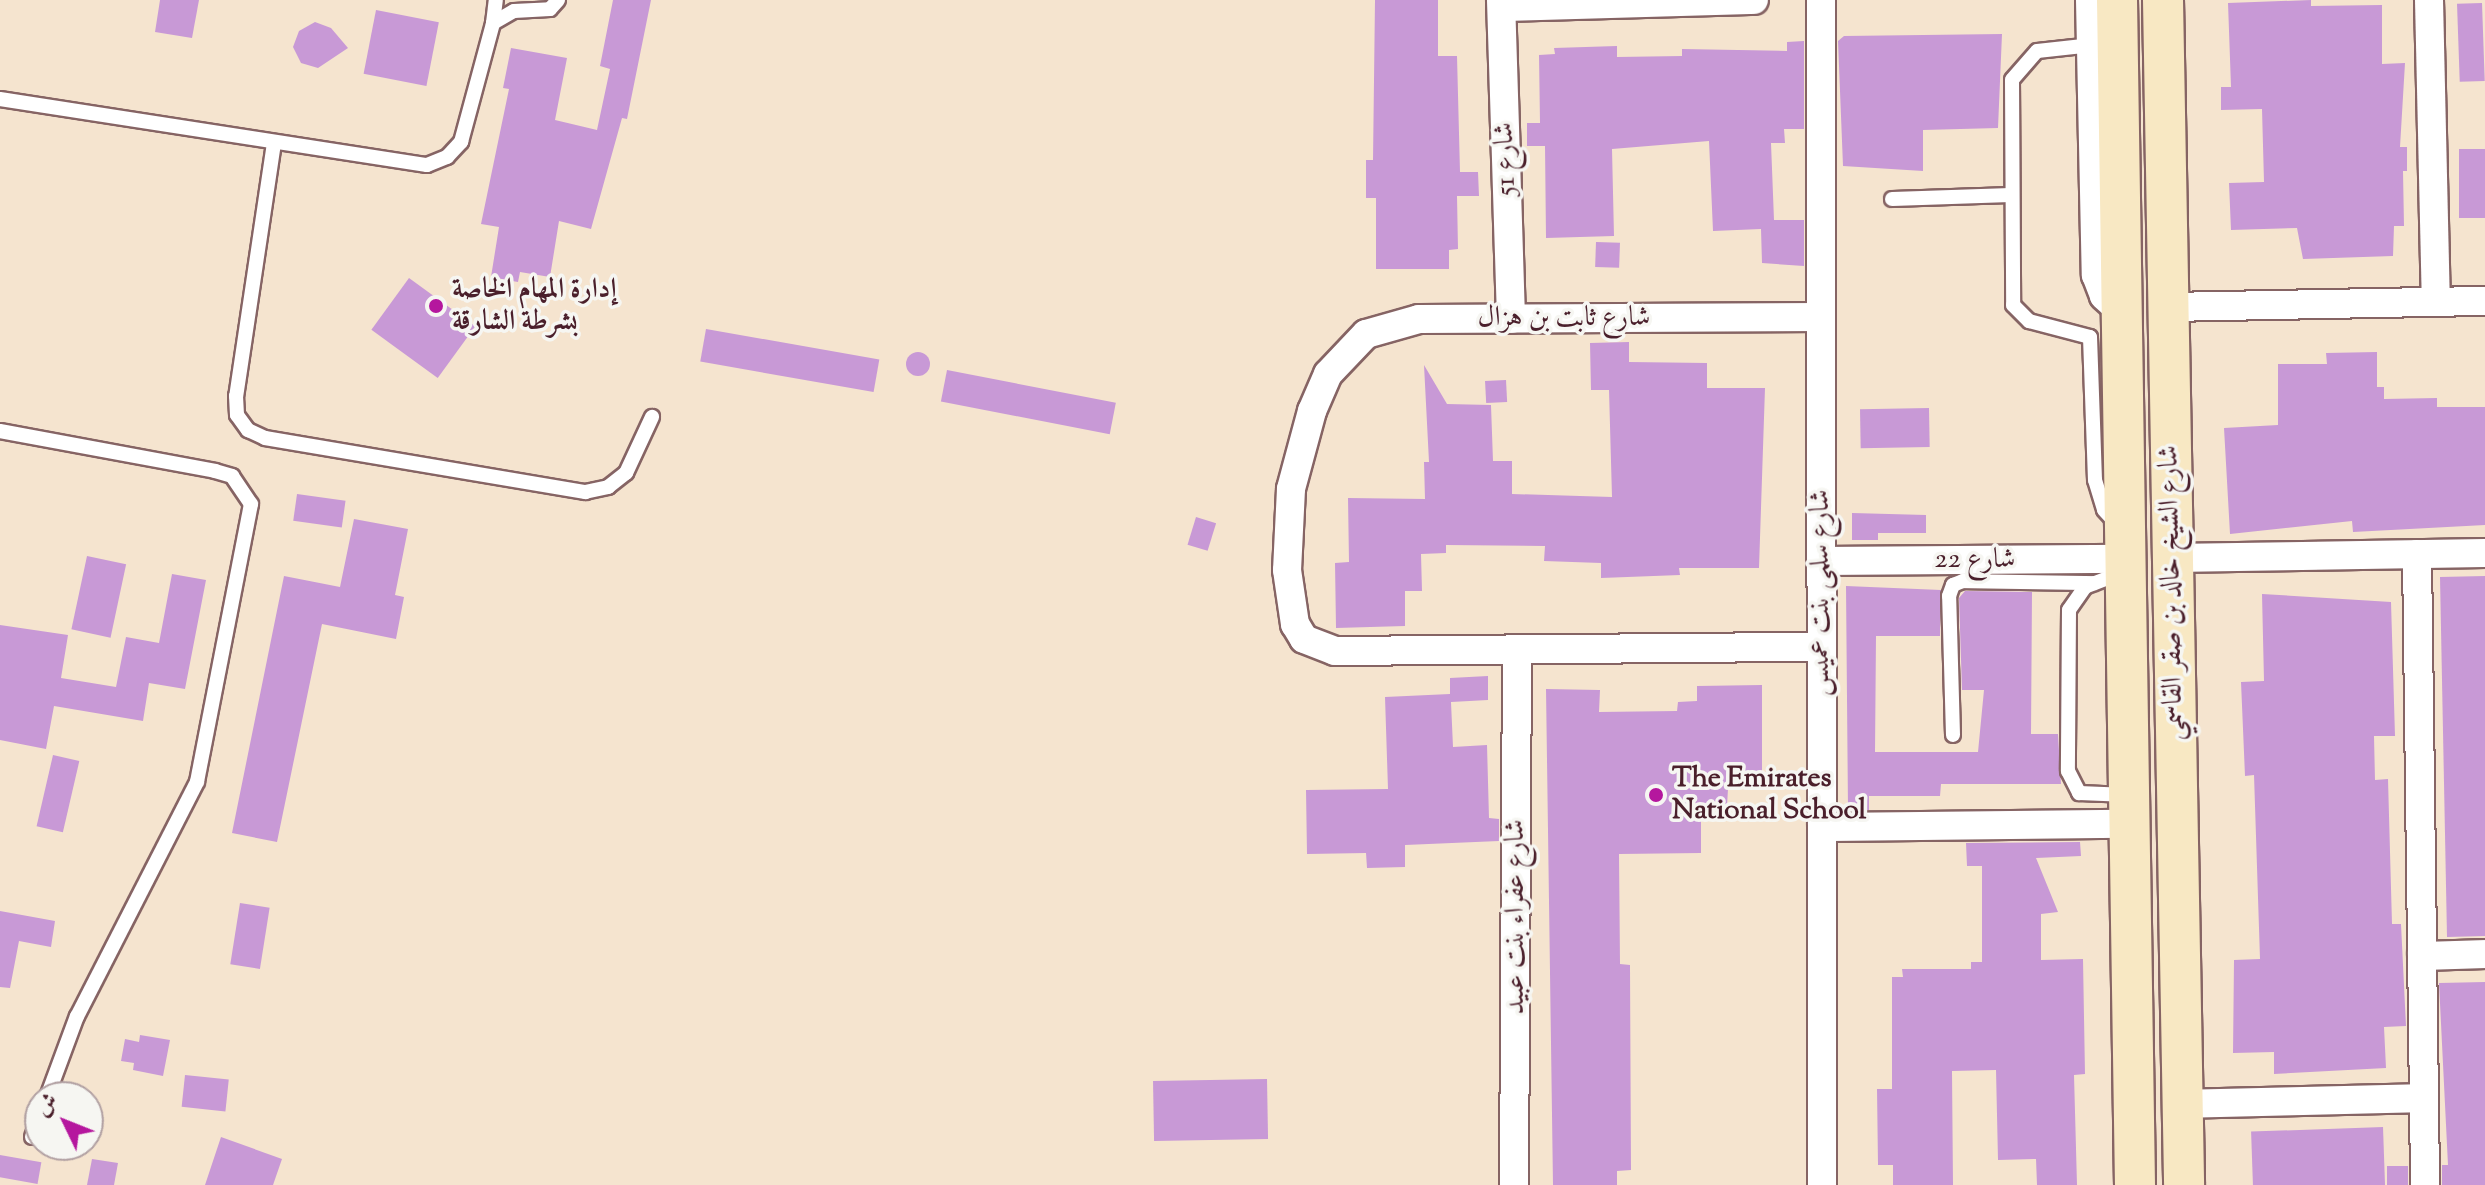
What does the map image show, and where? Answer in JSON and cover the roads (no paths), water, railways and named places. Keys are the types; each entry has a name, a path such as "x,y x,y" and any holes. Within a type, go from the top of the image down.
{"main road":[{"name":"شارع الشيخ خالد بن صقر القاسمي","path":"2117,0 2124,314 2120,560 2132,809 2135,1185"},
{"name":"شارع الشيخ خالد بن صقر القاسمي","path":"2163,0 2184,1185"}],"street":[{"path":"1502,4 1754,0"},
{"name":"شارع سلمى بنت عميس","path":"1821,0 1822,1185"},
{"path":"2090,0 2096,275 2104,296 2124,314"},
{"path":"2429,0 2436,302"},
{"name":"شارع 51","path":"1502,4 1511,319"},
{"path":"2168,307 2485,301"},
{"name":"شارع ثابت بن هزال","path":"1517,649 1335,651 1304,639 1291,610 1287,529 1299,449 1328,374 1344,351 1391,323 1821,317"},
{"path":"2173,558 2485,553"},
{"path":"2417,554 2425,1185"},
{"name":"شارع 22","path":"1821,561 2120,560"},
{"path":"1517,649 1821,647"},
{"name":"شارع عفراء بنت عبيد","path":"1514,1185 1517,649"},
{"path":"1822,827 2132,809"},
{"path":"2422,956 2485,954"},
{"path":"2182,1104 2424,1098"}],"lane":[{"path":"0,99 405,165 427,165 447,157 461,142 469,122 496,0"},
{"path":"493,23 514,11 550,9 558,0"},
{"path":"2092,45 2037,51 2018,69 2011,94 2013,305 2029,321 2090,337 2097,496 2114,522 2120,560"},
{"path":"274,143 236,396 237,415 248,430 265,438 585,492 608,487 626,473 652,417"},
{"path":"1892,199 2011,195"},
{"path":"0,431 215,471 238,482 251,504 197,782 77,1016 53,1081"},
{"path":"1953,735 1949,596 1953,585 1963,581 2120,560"},
{"path":"2120,560 2078,593 2069,610 2069,781 2087,796 2132,809"}],"place":[{"name":"إدارة المهام الخاصة بشرطة الشارقة","path":"436,306"},
{"name":"The Emirates National School","path":"1656,795"}]}
